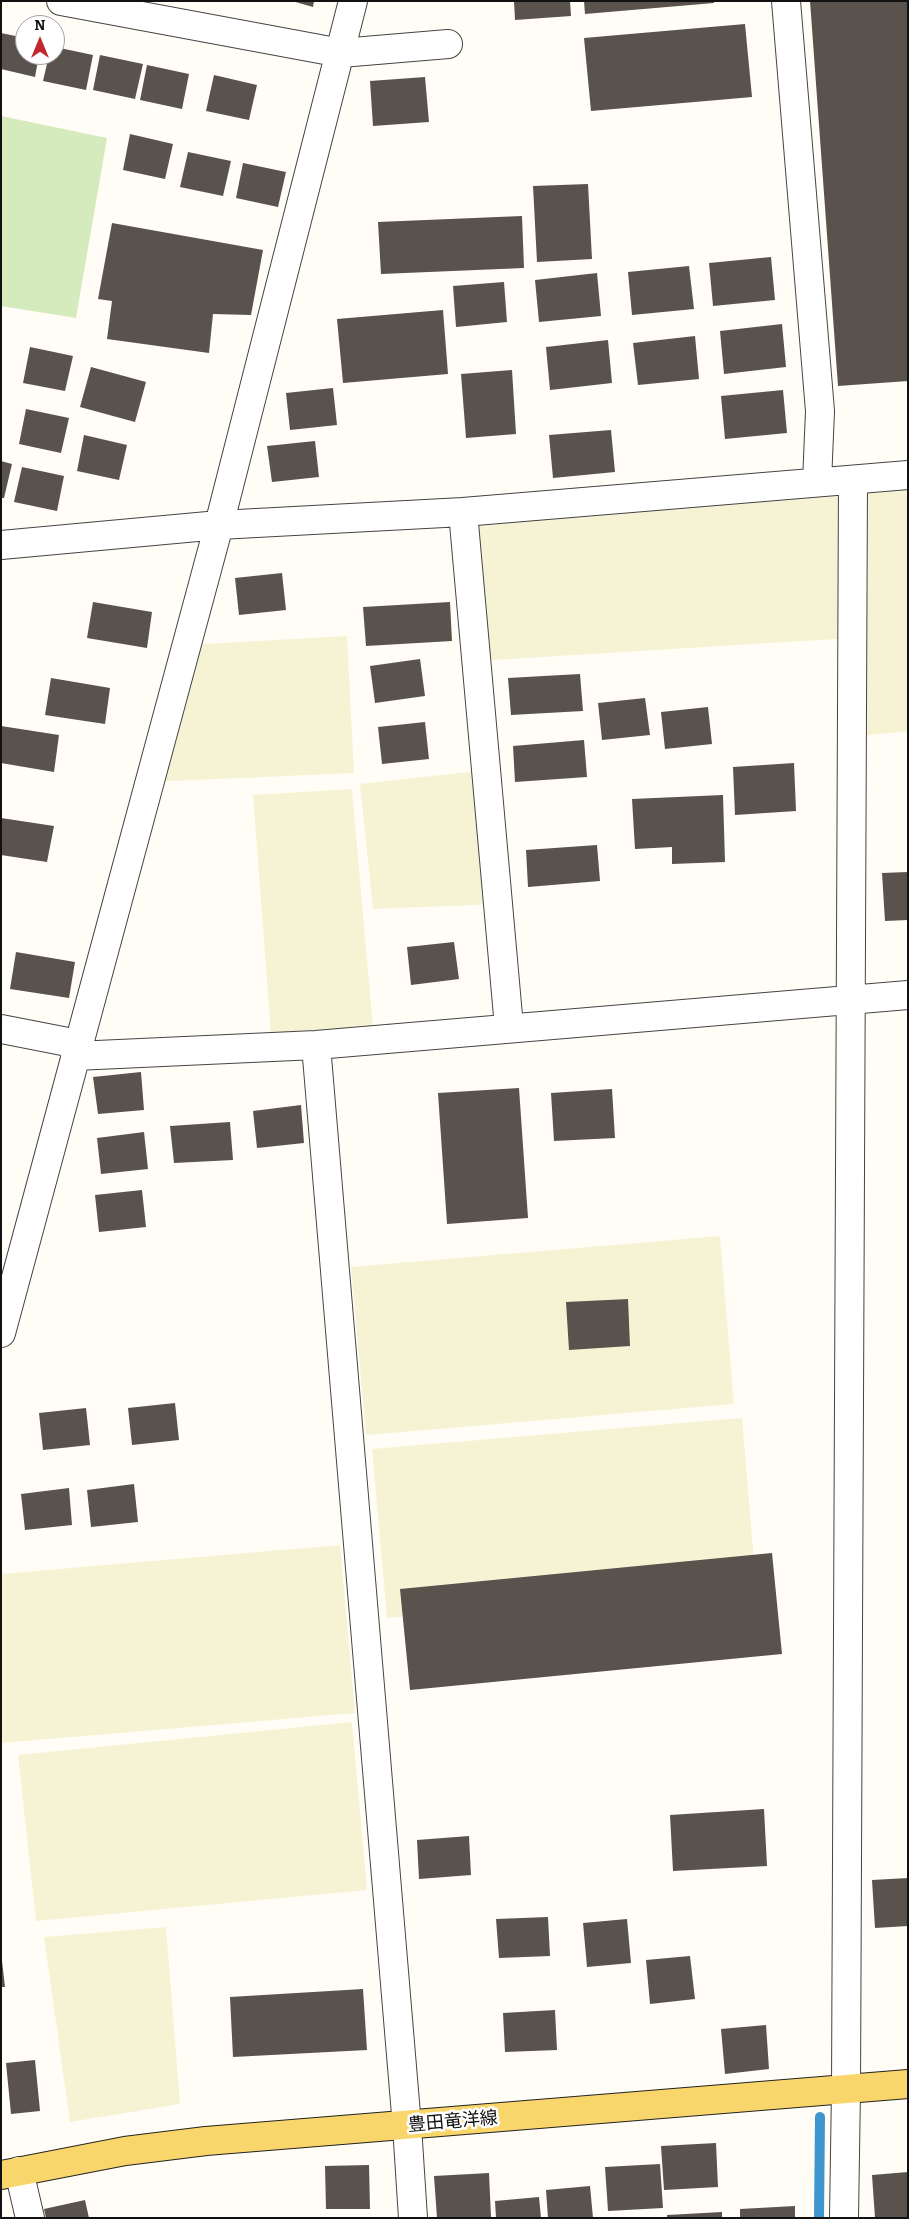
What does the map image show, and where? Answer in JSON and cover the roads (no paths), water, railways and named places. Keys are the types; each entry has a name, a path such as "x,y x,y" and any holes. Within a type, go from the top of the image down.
{"main road":[{"name":"豊田竜洋線","path":"10,2173 124,2151 206,2141 908,2084"}],"street":[{"path":"61,1 341,52 448,44"},
{"path":"1,1333 219,525 353,1"},
{"path":"786,1 820,411 817,482"},
{"path":"1,545 219,525 463,512 908,475"},
{"path":"844,2218 853,480"},
{"path":"463,512 509,1027"},
{"path":"1,1029 76,1050 316,1045 509,1027 908,995"},
{"path":"316,1045 408,2126 413,2218"},
{"path":"10,2173 30,2218"}],"waterway":[{"path":"819,2218 820,2117"}]}
